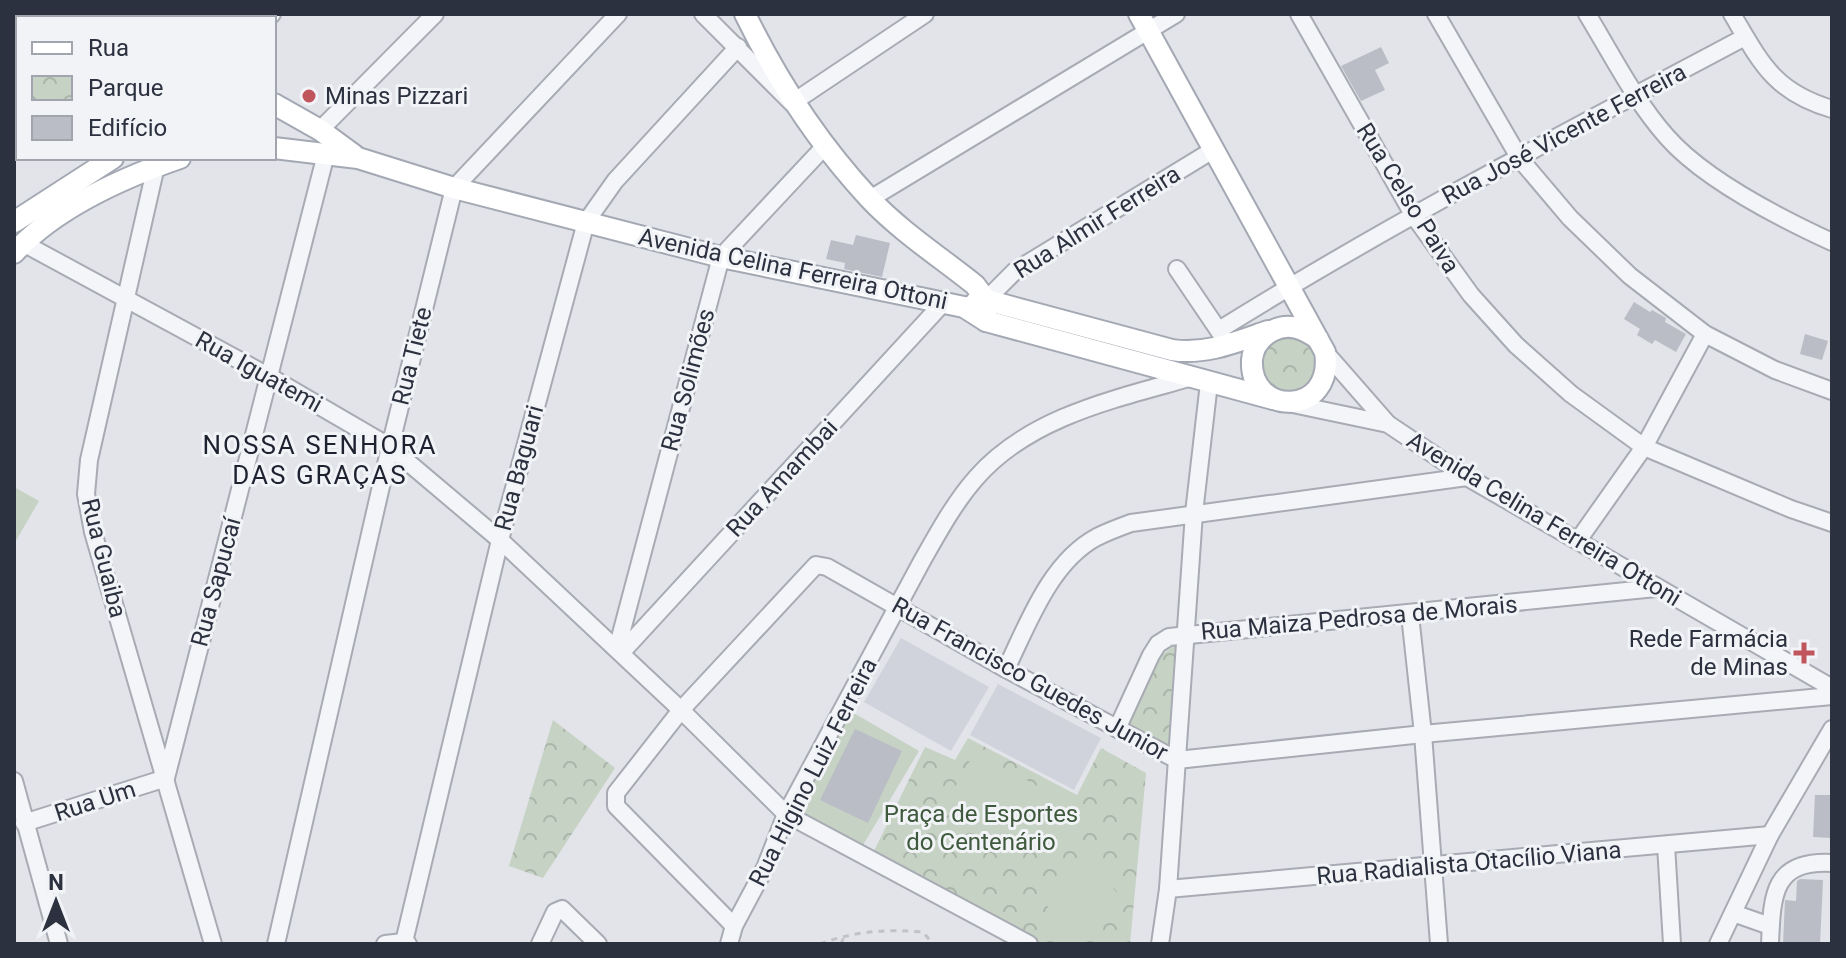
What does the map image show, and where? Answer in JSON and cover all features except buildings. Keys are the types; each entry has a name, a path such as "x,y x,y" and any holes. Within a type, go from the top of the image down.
{"main road":[{"path":"745,14 792,103 825,146 870,199 975,285 986,300 986,321"},
{"path":"1143,22 1322,345 1328,367 1324,381 1315,393 1302,401 1280,401 1259,388 1252,372 1252,355 1261,339 1275,329"},
{"name":"Avenida Celina Ferreira Ottoni","path":"276,105 320,130 358,158"},
{"name":"Avenida Celina Ferreira Ottoni","path":"276,148 358,158 454,188 721,257 954,305 986,321 1280,401"},
{"path":"14,222 110,160"},
{"path":"18,248 68,210 174,160"},
{"path":"954,305 986,300 1172,350 1204,351 1224,337 1290,326 1305,330 1322,345"}],"street":[{"path":"320,130 435,14"},
{"name":"Rua Tiete","path":"276,944 390,447 454,188 618,14"},
{"path":"703,14 792,103 925,14"},
{"path":"870,199 1143,22 1176,14"},
{"name":"Rua Celso Paiva","path":"1299,14 1414,216 1471,295 1516,345 1571,394 1644,447 1832,523"},
{"path":"1436,14 1520,159 1570,218 1630,276 1705,334 1775,370 1832,391"},
{"path":"1587,14 1636,95 1668,139 1705,169 1776,216 1832,242"},
{"path":"1732,14 1769,73 1783,87 1807,101 1832,109"},
{"name":"Rua José Vicente Ferreira","path":"1224,337 1289,287 1745,37"},
{"name":"Rua Baguari","path":"406,943 500,540 586,222 615,181 738,47"},
{"name":"Rua Solimões","path":"619,651 721,257 825,146"},
{"name":"Rua Almir Ferreira","path":"986,300 1015,271 1213,150"},
{"name":"Rua Sapucaí","path":"166,778 326,154"},
{"name":"Rua Guaiba","path":"156,166 89,460 86,494 93,532 213,944"},
{"name":"Rua Iguatemi","path":"18,248 125,299 270,377 390,447 500,540 681,710 786,814 1029,944"},
{"path":"1177,269 1224,337"},
{"name":"Rua Amambai","path":"619,651 954,305"},
{"path":"1579,539 1644,447 1705,334"},
{"path":"1322,345 1388,424"},
{"path":"1160,944 1168,889 1186,634 1199,381"},
{"name":"Rua Higino Luiz Ferreira","path":"729,944 734,926 765,868 786,814 946,519 976,478 1003,452 1044,426 1104,402 1199,381"},
{"name":"Avenida Celina Ferreira Ottoni","path":"1280,401 1388,424 1467,477 1832,688"},
{"path":"1006,669 1047,590 1065,565 1094,539 1131,523 1467,477"},
{"name":"Rua Francisco Guedes Junior","path":"734,926 616,806 616,793 681,710 816,565 827,567 1006,669 1177,760 1832,696"},
{"name":"Rua Maiza Pedrosa de Morais","path":"1117,729 1158,644 1169,637 1656,588"},
{"path":"1410,615 1423,734 1439,944"},
{"path":"1718,944 1770,835 1832,729"},
{"name":"Rua Um","path":"24,823 166,778"},
{"path":"14,781 59,944"},
{"name":"Rua Radialista Otacílio Viana","path":"1168,889 1770,835"},
{"path":"1666,845 1672,944"},
{"path":"1770,944 1777,889 1789,870 1800,864 1832,863"},
{"path":"540,944 555,912 565,910 598,944"},
{"path":"1733,913 1770,926"},
{"path":"385,944 406,943"}],"path":[{"path":"820,944 845,934 886,929 923,932 933,944"},
{"path":"841,944 845,934"}],"shaded area":[{"path":"901,638 989,687 951,751 864,702"},
{"path":"998,684 1101,738 1074,790 970,735"}],"green space":[{"path":"1285,336 1303,339 1308,345 1316,363 1316,376 1309,389 1268,395 1257,359 1268,343"},
{"path":"14,487 39,501 14,544"},
{"path":"1184,638 1175,752 1122,725 1158,658"},
{"path":"852,712 919,751 863,845 797,809"},
{"path":"553,720 615,768 543,878 509,866"},
{"name":"Praça de Esportes do Centenário","path":"968,738 1077,795 1101,748 1146,773 1130,944 1041,944 874,851 925,747 955,760"},
{"path":"975,752 1072,805 1047,855 947,801"},
{"path":"1089,854 1126,906 1072,943 1036,889"}],"place":[{"name":"Minas Pizzari","path":"309,96"},
{"name":"Rede Farmácia de Minas","path":"1804,653"}],"district":[{"name":"NOSSA SENHORA DAS GRAÇAS","path":"320,460"}]}
